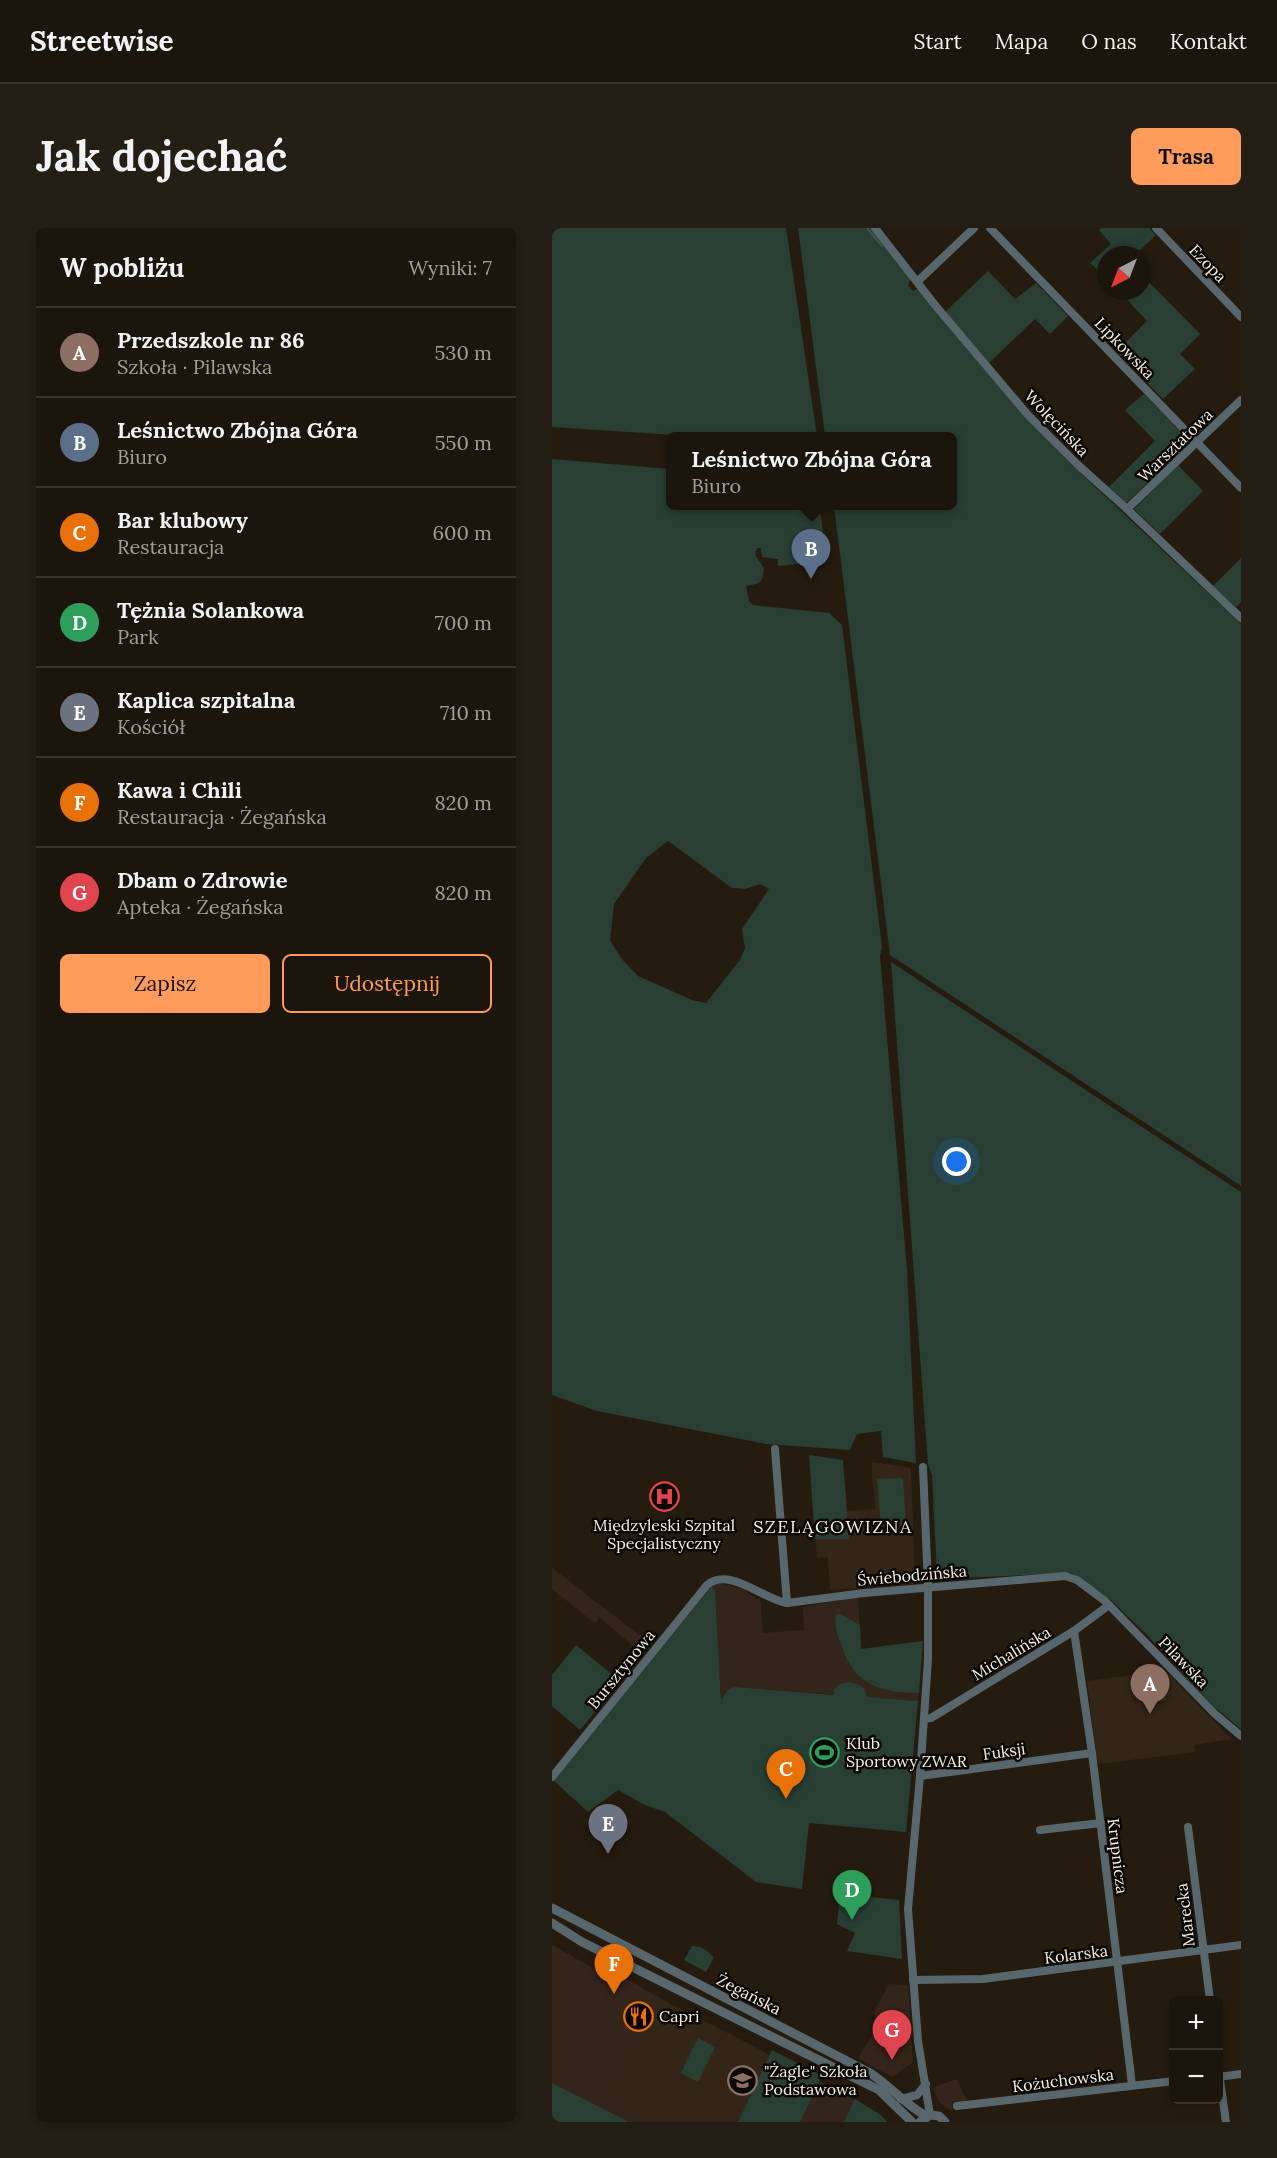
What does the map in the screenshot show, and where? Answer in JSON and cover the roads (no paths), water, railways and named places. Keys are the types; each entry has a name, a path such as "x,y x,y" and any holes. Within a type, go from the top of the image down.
{"street":[{"name":"Wolęcińska","path":"875,228 1028,415 1241,618"},
{"path":"917,282 974,228"},
{"name":"Lipkowska","path":"990,228 1241,488"},
{"name":"Ezopa","path":"1156,228 1241,316"},
{"name":"Warsztatowa","path":"1126,509 1241,400"},
{"path":"775,1449 787,1603"},
{"path":"923,1467 928,1586 928,1659 908,1909 918,2041 926,2084 926,2118"},
{"name":"Świebodzińska","path":"713,1580 736,1581 772,1600 787,1603 928,1586 1069,1576 1090,1588 1109,1605"},
{"name":"Bursztynowa","path":"552,1777 664,1636 713,1580"},
{"name":"Michalińska","path":"924,1719 931,1718 1074,1631 1109,1605"},
{"name":"Pilawska","path":"1109,1605 1215,1714 1241,1736"},
{"name":"Krupnicza","path":"1074,1631 1101,1823 1132,2085"},
{"name":"Fuksji","path":"920,1776 1092,1753"},
{"path":"1040,1830 1101,1823"},
{"name":"Marecka","path":"1188,1827 1209,1996"},
{"name":"Żegańska","path":"552,1908 870,2073 926,2118 939,2116 945,2122"},
{"name":"Żegańska","path":"552,1923 582,1942 879,2090 912,2122"},
{"name":"Kolarska","path":"913,1980 983,1979 1241,1945"},
{"path":"1223,2076 1241,2074"},
{"name":"Kożuchowska","path":"957,2106 1169,2081"},
{"path":"901,2099 916,2095 926,2084"},
{"path":"1223,2103 1226,2122"}],"waterway":[{"path":"867,228 882,246"}],"place":[{"name":"Leśnictwo Zbójna Góra","path":"811,579"},
{"name":"Międzyleski Szpital Specjalistyczny","path":"664,1497"},
{"name":"Przedszkole nr 86","path":"1150,1714"},
{"name":"Klub Sportowy ZWAR","path":"825,1752"},
{"name":"Bar klubowy","path":"786,1799"},
{"name":"Kaplica szpitalna","path":"608,1854"},
{"name":"Tężnia Solankowa","path":"852,1920"},
{"name":"Kawa i Chili","path":"614,1994"},
{"name":"Capri","path":"638,2016"},
{"name":"Dbam o Zdrowie","path":"892,2060"},
{"name":"\"Żagle\" Szkoła Podstawowa","path":"743,2080"}],"district":[{"name":"SZELĄGOWIZNA","path":"833,1527"}]}
